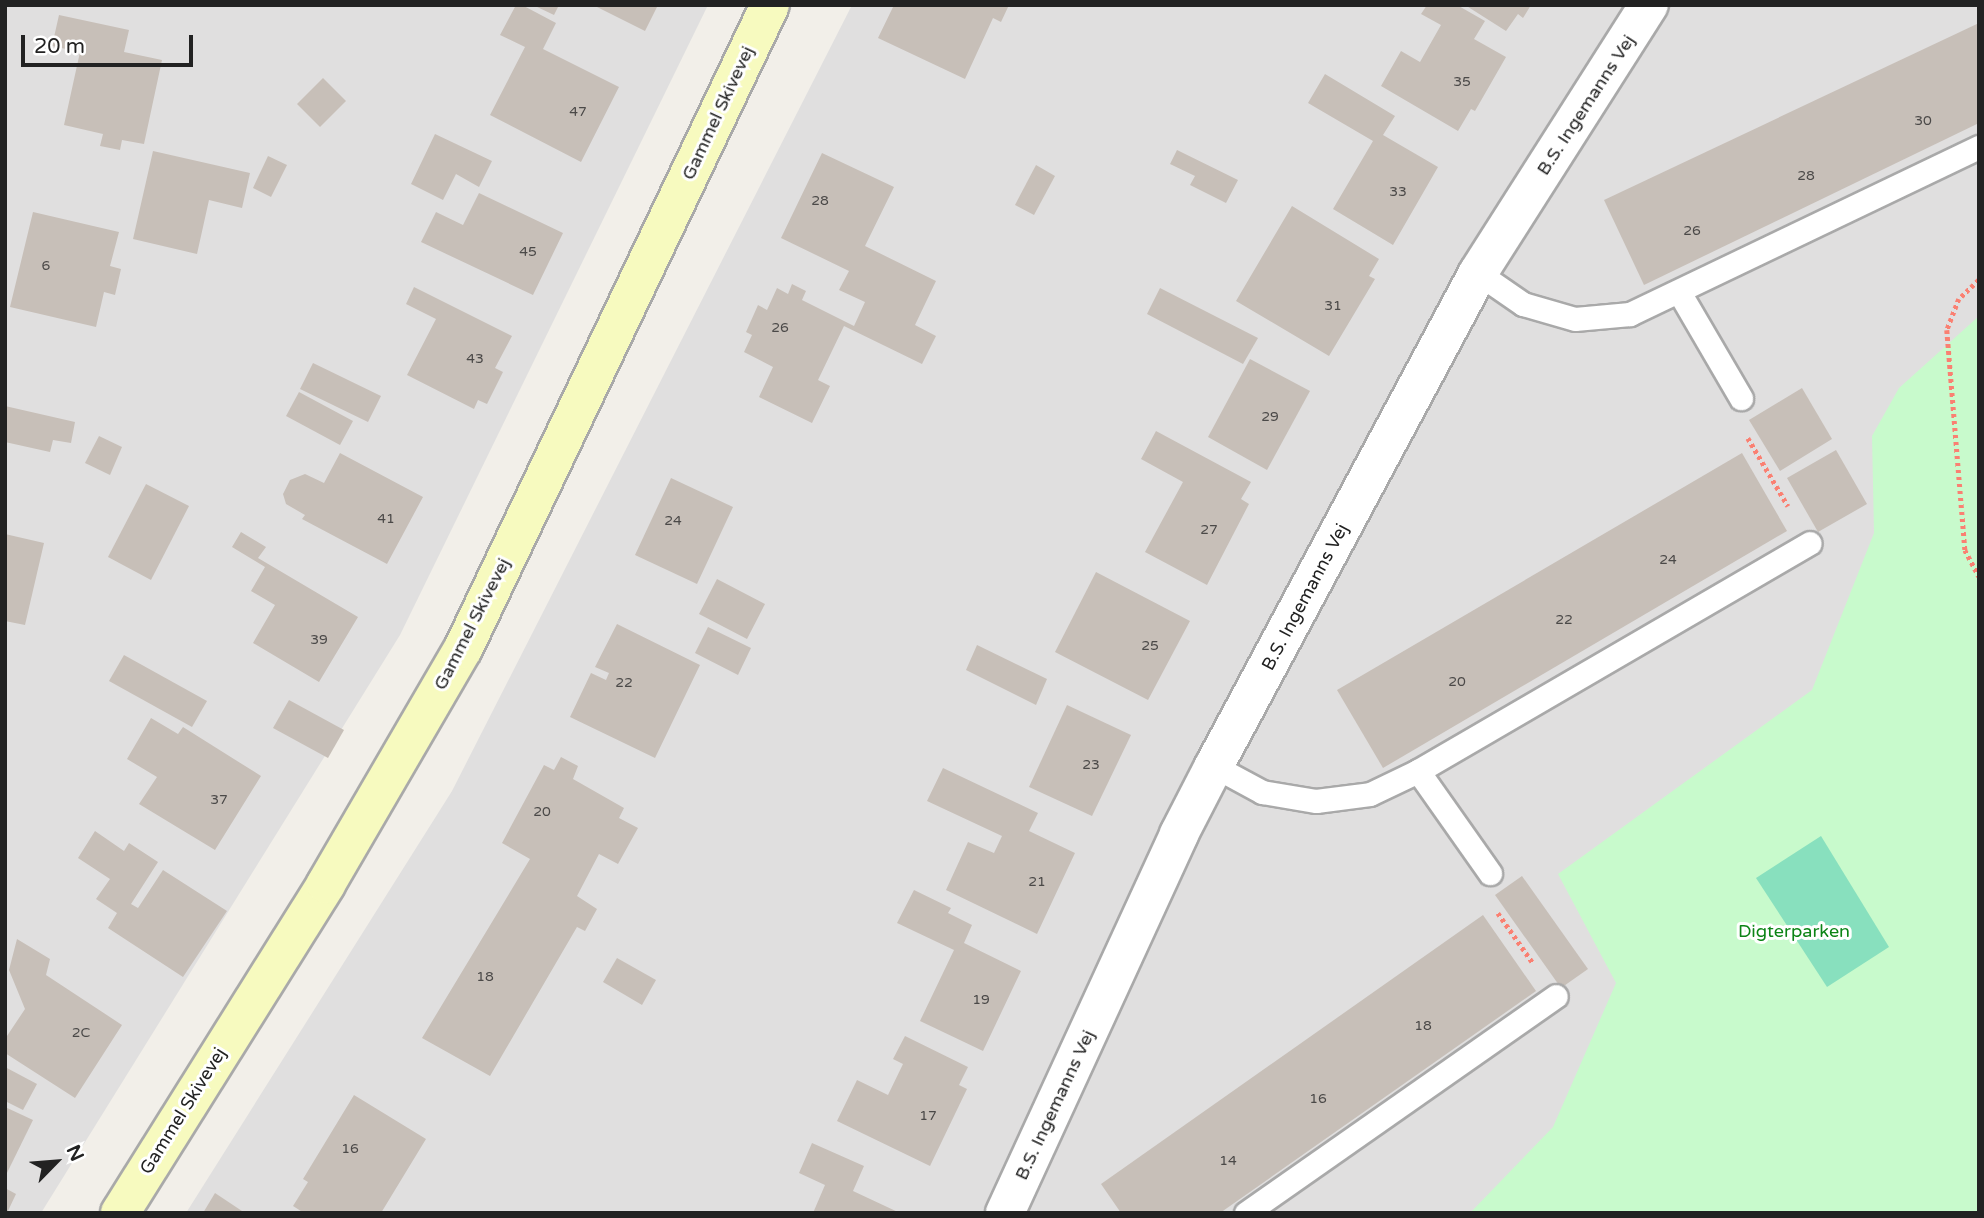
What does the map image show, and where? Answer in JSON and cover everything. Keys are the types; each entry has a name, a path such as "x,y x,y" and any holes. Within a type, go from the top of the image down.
{"main road":[{"name":"Gammel Skivevej","path":"120,1213 326,884 463,649 770,5"}],"street":[{"name":"B.S. Ingemanns Vej","path":"1005,1213 1179,834 1214,766 1478,273 1650,5"}],"lane":[{"path":"1478,273 1523,304 1575,319 1630,314 1979,147"},
{"path":"1679,292 1741,398"},
{"path":"1214,766 1262,792 1316,801 1370,794 1418,771 1809,543"},
{"path":"1418,771 1490,873"},
{"path":"1246,1213 1556,996"}],"path":[{"path":"1979,280 1959,299 1947,330 1965,550 1979,576"},
{"path":"1741,398 1734,413 1809,543"},
{"path":"1490,873 1481,889 1556,996"}],"shaded area":[{"path":"5,5 708,5 400,635 41,1213 5,1213"},
{"path":"852,5 1979,5 1979,1213 186,1213 452,791"}],"green space":[{"name":"Digterparken","path":"1979,316 1979,1213 1470,1213 1553,1127 1616,983 1558,874 1812,690 1874,533 1872,436 1899,388"},
{"path":"1821,836 1889,947 1827,987 1756,878"}],"building":[{"path":"516,5 522,5 556,23 543,49 619,87 581,162 490,115 525,47 500,35"},
{"path":"533,5 559,5 554,15"},
{"path":"593,5 658,5 645,31"},
{"path":"894,5 1009,5 1001,22 993,18 965,79 878,38"},
{"path":"1427,5 1457,5 1485,21 1474,39 1506,57 1475,111 1471,109 1458,131 1381,86 1401,51 1420,62 1441,25 1421,14"},
{"path":"1465,5 1531,5 1523,18 1518,14 1506,31"},
{"path":"59,15 129,30 124,52 162,60 144,144 122,140 120,150 100,146 103,134 64,125 80,52 52,46"},
{"path":"1979,23 1979,123 1644,285 1604,200"},
{"path":"1325,74 1395,116 1383,135 1438,167 1393,245 1333,209 1373,141 1308,103"},
{"path":"323,78 346,101 320,127 297,104"},
{"path":"435,134 492,161 479,187 456,174 443,200 411,184"},
{"path":"1177,150 1238,180 1226,203 1190,185 1195,176 1170,164"},
{"path":"153,151 250,173 242,208 209,200 197,254 133,239"},
{"path":"822,153 894,187 865,246 936,281 915,325 936,336 922,364 844,326 818,380 830,386 812,423 759,397 773,367 744,352 752,335 746,332 758,305 767,310 777,288 788,294 792,284 806,291 802,300 854,326 865,302 839,290 849,271 781,238"},
{"path":"268,156 287,165 271,197 253,188"},
{"path":"1036,165 1055,176 1034,215 1015,205"},
{"path":"479,193 563,233 533,295 421,242 436,212 463,225"},
{"path":"1292,206 1379,259 1369,276 1375,279 1329,356 1236,301"},
{"path":"33,212 119,232 110,266 121,269 115,295 104,292 96,327 10,307"},
{"path":"414,287 512,336 495,368 503,372 487,404 478,400 474,409 407,375 436,319 406,304"},
{"path":"1160,288 1258,338 1243,364 1147,314"},
{"path":"1250,359 1310,391 1267,470 1208,437"},
{"path":"313,363 381,396 368,422 300,389"},
{"path":"1802,388 1832,439 1780,471 1749,420"},
{"path":"299,392 353,421 340,445 286,416"},
{"path":"5,406 75,422 71,443 53,440 50,452 5,442"},
{"path":"1156,431 1251,482 1241,499 1249,504 1207,585 1145,552 1183,482 1141,459"},
{"path":"99,436 122,447 110,475 85,463"},
{"path":"1836,450 1867,504 1818,532 1787,478"},
{"path":"340,453 423,497 387,564 302,519 305,515 286,504 283,494 290,480 305,474 324,483"},
{"path":"1742,453 1787,531 1383,768 1337,690"},
{"path":"671,478 733,507 697,584 635,555"},
{"path":"146,484 189,506 151,580 108,557"},
{"path":"241,532 266,547 258,558 358,617 319,682 253,643 275,605 251,591 265,567 232,547"},
{"path":"5,534 44,543 25,625 5,621"},
{"path":"1096,572 1190,621 1148,700 1055,652"},
{"path":"717,579 765,604 747,639 699,614"},
{"path":"617,624 700,665 655,758 570,717 591,673 606,680 609,673 595,667"},
{"path":"708,627 751,648 738,675 695,653"},
{"path":"977,645 1047,679 1036,705 966,670"},
{"path":"124,655 207,701 192,727 109,681"},
{"path":"289,700 344,730 328,758 273,728"},
{"path":"1067,705 1131,735 1092,816 1029,787"},
{"path":"151,718 178,734 183,727 261,776 215,850 139,804 157,777 127,759"},
{"path":"561,757 578,766 573,779 624,808 619,818 638,828 618,864 599,854 577,896 597,909 585,931 577,927 490,1076 422,1038 530,859 502,843 544,765 554,770"},
{"path":"943,768 1038,813 1029,831 1075,853 1037,934 946,890 968,842 994,853 1002,836 927,801"},
{"path":"95,831 124,851 129,843 158,862 131,904 138,908 163,870 227,911 183,977 108,928 117,913 96,899 110,879 78,858"},
{"path":"1522,876 1588,969 1561,988 1495,895"},
{"path":"914,890 951,908 948,913 972,925 964,943 1021,971 983,1051 920,1021 954,950 897,923"},
{"path":"1483,915 1536,991 1220,1213 1121,1213 1101,1184"},
{"path":"17,939 50,959 46,975 122,1025 75,1098 5,1053 5,1039 25,1009 9,970"},
{"path":"617,958 656,980 642,1005 603,982"},
{"path":"905,1036 968,1067 959,1085 967,1089 930,1166 837,1121 857,1080 888,1095 903,1064 893,1059"},
{"path":"5,1067 37,1084 23,1110 5,1101"},
{"path":"354,1095 426,1139 381,1213 304,1213 293,1206 308,1182 303,1179"},
{"path":"5,1107 33,1120 5,1177"},
{"path":"812,1143 864,1166 853,1191 900,1213 813,1213 825,1185 799,1173"},
{"path":"5,1188 16,1194 7,1213 5,1213"},
{"path":"215,1193 245,1213 203,1213"}]}
